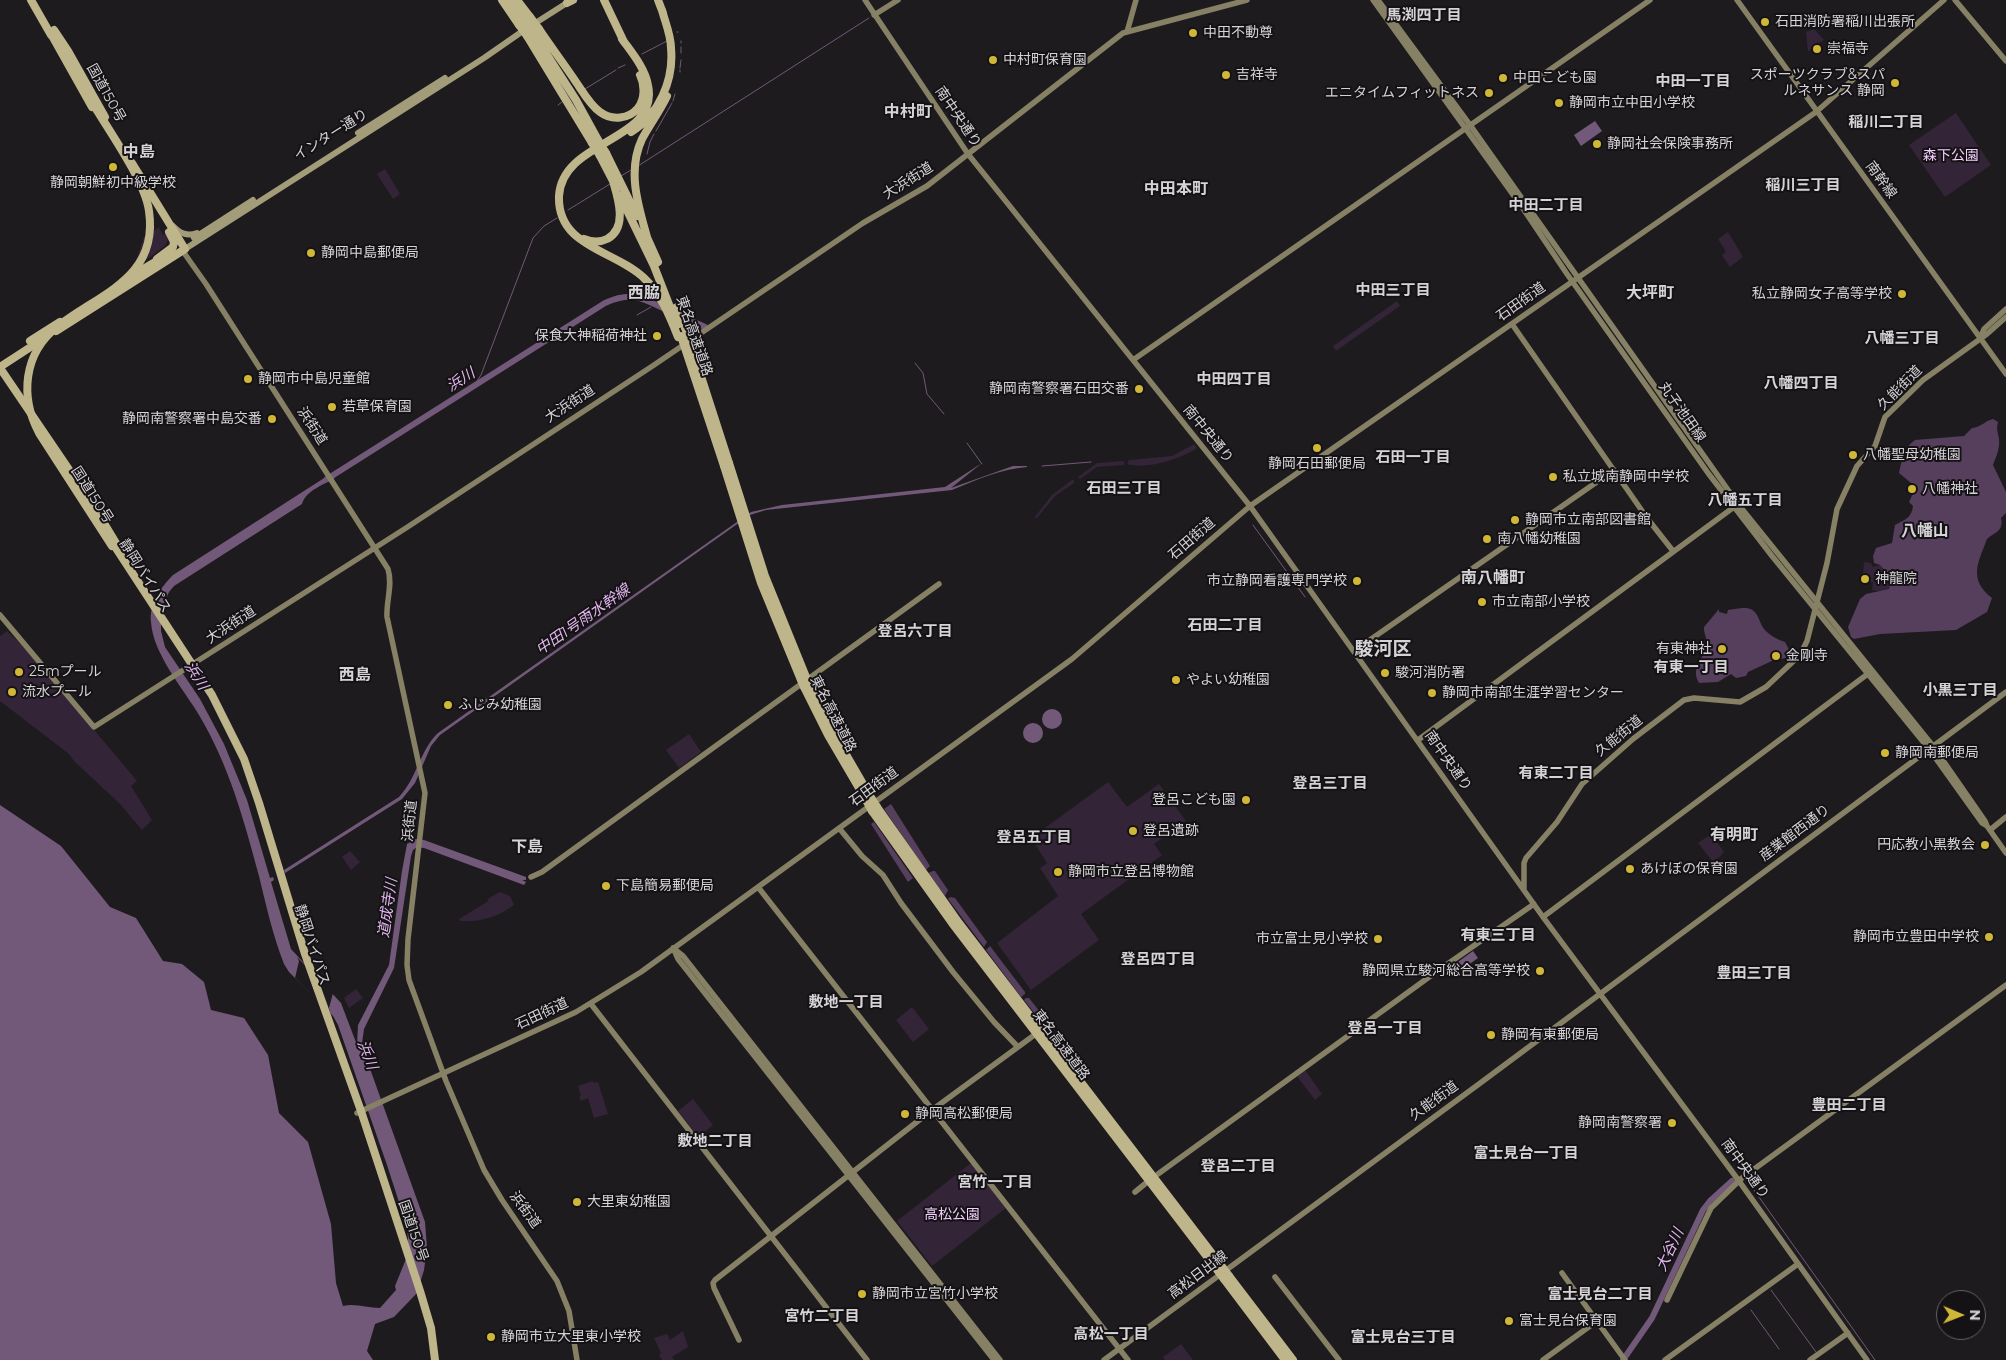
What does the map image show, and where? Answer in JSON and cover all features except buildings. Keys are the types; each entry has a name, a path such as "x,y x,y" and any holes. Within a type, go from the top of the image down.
{"highway":[{"name":"国道150号","path":"31,0 75,63 118,141 182,248"},
{"name":"国道150号","path":"36,0 77,83 169,232 182,248"},
{"name":"東名高速道路","path":"502,0 528,27"},
{"name":"東名高速道路","path":"510,0 595,141 647,237 675,313 726,465"},
{"path":"516,0 528,27 592,104 599,111 612,117 627,116 633,113 641,104 643,97 642,79 604,0"},
{"path":"598,0 611,15"},
{"path":"647,237 636,196 635,168 642,139 662,106 673,79 675,45 658,0"},
{"path":"616,181 620,217 617,229 608,239 601,241 591,242 581,237 572,229 564,214 562,201 564,185 580,162 635,130 650,116 661,98 669,78 672,46 662,10"},
{"name":"国道150号","path":"52,31 92,100"},
{"path":"622,39 646,78 649,91 647,105 644,112 632,126 584,154 572,165 561,187 559,195 560,212 566,226 577,238 629,265 645,279 661,301 675,313"},
{"name":"静岡バイパス","path":"92,100 145,195 150,214 149,237 142,258 125,281 56,327 42,342 29,369 27,399 30,415 39,433 162,621 222,722 244,769 304,963 317,1001 361,1111"},
{"name":"東名高速道路","path":"616,181 675,313"},
{"path":"154,263 173,247 174,242 169,232"},
{"name":"国道150号","path":"133,577 93,505 0,367 182,248"},
{"path":"0,362 104,292 182,248"},
{"name":"東名高速道路","path":"682,336 769,596 828,735 875,809 977,950 1038,1033 1217,1265 1285,1360"},
{"name":"国道150号","path":"0,373 133,577"},
{"name":"静岡バイパス","path":"188,667 219,707 244,760 260,803 311,970 361,1111"},
{"name":"国道150号","path":"361,1111 406,1246 419,1294 431,1360"},
{"name":"国道150号","path":"361,1111 404,1259 431,1328 435,1360"},
{"name":"東名高速道路","path":"1226,1277 1293,1360"}],"main road":[{"name":"インター通り","path":"182,248 571,1"},
{"name":"インター通り","path":"182,248 204,231 481,55 495,49"},
{"path":"155,200 180,232 190,235 204,231"}],"street":[{"name":"南中央通り","path":"864,0 968,154 1250,506 1524,890"},
{"path":"874,15 898,0"},
{"path":"1127,32 1136,0"},
{"path":"1127,32 1247,0"},
{"path":"1373,0 1468,127"},
{"path":"1378,0 1574,279"},
{"path":"1133,360 1650,0"},
{"name":"南幹線","path":"1737,0 2006,374"},
{"name":"石田街道","path":"361,1111 591,1004 641,972 1072,659 1250,506 1816,112 1944,0"},
{"path":"1955,0 2006,61"},
{"name":"大浜街道","path":"0,615 94,727 375,548 654,365 862,223 927,186 1127,32"},
{"name":"浜街道","path":"182,248 386,564 390,575 387,618 422,776 426,803 408,940 408,971 411,988 458,1112 493,1186 557,1281 569,1311 577,1360"},
{"name":"丸子池田線","path":"1574,279 1591,297 1738,504 1869,675 1931,748"},
{"name":"丸子池田線","path":"1574,279 1734,507 1870,667 1986,821 2006,853"},
{"name":"久能街道","path":"1980,338 1984,330 2006,309"},
{"name":"久能街道","path":"1524,890 1524,862 1529,853 1557,822 1576,792 1591,775 1640,733 1684,700 1694,698 1734,703 1749,698 1766,687 1800,656 1807,641 1827,563 1836,509 1857,466 1876,446 1886,418 1923,380 1988,334 2006,317"},
{"path":"1512,324 1673,551"},
{"path":"1354,651 1614,470"},
{"path":"1418,740 1734,507"},
{"path":"531,877 542,872 939,584"},
{"path":"1543,917 1869,675 1870,667"},
{"name":"産業館西通り","path":"1599,994 2006,692"},
{"path":"1990,830 2006,817"},
{"path":"839,828 862,856 883,875 901,903 953,972 994,1022 1018,1047"},
{"path":"758,887 1128,1360"},
{"path":"1524,890 1599,994"},
{"path":"1158,1174 1436,972 1534,904"},
{"path":"674,948 683,956 994,1360"},
{"path":"1667,1300 1711,1208 1739,1181 1800,1134 2006,985"},
{"name":"南中央通り","path":"1599,994 1739,1181 1868,1360"},
{"name":"久能街道","path":"1307,1211 1599,994"},
{"path":"591,1004 867,1360"},
{"path":"739,1340 712,1283 932,1110 1038,1033"},
{"path":"850,1173 1000,1360"},
{"path":"1135,1192 1146,1183"},
{"name":"高松日出線","path":"1104,1360 1307,1211"},
{"path":"1665,1360 1798,1264"},
{"path":"1562,1273 1624,1358"},
{"path":"1275,1277 1339,1360"},
{"path":"1543,1360 1597,1321"},
{"path":"1810,1360 1848,1333"}],"green space":[{"path":"1814,29 1824,40 1811,47 1808,52 1806,32"},
{"name":"森下公園","path":"1956,113 1991,165 1945,197 1909,145"},
{"path":"385,169 400,194 393,199 377,174"},
{"path":"161,226 159,228 163,235 166,233 168,240 165,246 127,274 137,258 144,237"},
{"path":"1728,232 1743,257 1730,267 1722,255 1726,252 1718,239"},
{"path":"1397,301 1400,306 1336,351 1333,346"},
{"path":"1194,444 1197,448 1182,456 1163,462 1144,466 1127,464 1129,460 1172,456"},
{"path":"1124,461 1124,465 1097,467 1080,479 1078,477 1097,463"},
{"path":"1074,480 1074,483 1055,496 1037,518 1034,518 1052,495"},
{"path":"1864,562 1871,563 1873,567 1880,565 1891,577 1889,590 1872,590 1873,582 1869,582 1870,575 1863,574"},
{"path":"7,631 29,652 137,781 131,786 152,820 142,830 120,804 69,754 0,701 0,636"},
{"path":"689,734 701,752 679,768 666,750"},
{"path":"1108,782 1127,807 1159,784 1186,821 1154,844 1162,855 1081,914 1099,940 1031,990 997,943 1058,896 1040,868 1047,863 1031,838"},
{"path":"1711,834 1724,852 1714,863 1698,843"},
{"path":"350,851 360,862 351,870 342,857"},
{"path":"500,892 510,896 514,905 502,913 482,920 461,921 459,919 487,902 489,898"},
{"path":"356,989 363,998 349,1008 344,998"},
{"path":"912,1007 929,1029 913,1042 896,1020"},
{"path":"1305,1070 1322,1094 1315,1100 1297,1076"},
{"path":"593,1081 594,1083 598,1082 608,1114 594,1118 588,1098 581,1101 579,1097 581,1096 578,1086"},
{"path":"693,1099 713,1125 698,1137 678,1111"},
{"name":"高松公園","path":"971,1163 1006,1208 932,1266 897,1221"},
{"path":"683,1331 688,1347 672,1357 674,1360 662,1360 654,1338 667,1334 670,1340"},
{"path":"1181,1344 1193,1360 1165,1360 1163,1357"}],"shaded area":[{"path":"1595,121 1602,131 1581,146 1574,135"},
{"path":"1993,419 1998,422 1999,443 1993,465 2006,492 2006,513 2001,518 2000,529 1987,539 1978,563 1977,577 1985,591 1992,598 1987,612 1956,630 1880,634 1854,639 1851,637 1848,627 1860,599 1866,594 1889,589 1891,577 1880,565 1874,563 1873,556 1876,548 1892,543 1895,525 1907,518 1912,510 1913,506 1909,502 1916,487 1899,473 1908,447 1915,440 1964,436 1972,428"},
{"path":"982,463 951,488 1013,466 1027,467 998,473 952,490 766,510 750,515 440,735 431,746 415,783 402,799 285,873 284,870 399,797 410,781 427,748 438,733 751,512 782,505 945,487"},
{"path":"332,473 335,478 311,491 302,504 174,586 169,592 161,610 161,631 165,647 200,699 224,744 247,800 270,878 273,877 274,880 271,882 291,949 341,1003 357,1045 358,1025 389,965 407,844 416,839 424,840 526,877 526,880 522,880 526,882 524,885 424,848 417,847 413,850 394,968 364,1029 362,1043 364,1052 425,1222 427,1248 424,1270 417,1293 394,1317 375,1324 367,1351 373,1360 0,1360 0,805 61,846 110,907 136,918 163,961 182,964 204,982 211,1010 244,1018 268,1055 279,1113 308,1142 331,1224 336,1283 343,1306 380,1308 396,1290 395,1286 406,1259 407,1227 338,1025 333,1016 289,972 284,964 235,793 210,734 157,646 151,622 154,602 164,585 173,575"},
{"path":"1742,608 1754,611 1764,629 1774,637 1785,642 1793,657 1774,660 1748,672 1746,676 1736,678 1731,674 1718,682 1699,683 1696,668 1707,645 1704,627 1719,609 1719,612 1727,614 1728,610"},
{"path":"1052,709 1059,712 1062,719 1059,726 1052,729 1045,726 1042,719 1045,712"},
{"path":"1033,723 1040,726 1043,733 1040,740 1033,743 1026,740 1023,733 1026,726"},
{"path":"891,804 930,866 926,870 884,809"},
{"path":"874,822 913,878 908,882 871,824"},
{"path":"935,871 948,890 945,896 928,873"},
{"path":"950,897 955,898 987,942 984,947 948,899"},
{"path":"990,946 1025,992 1021,997 986,950"},
{"path":"1473,951 1478,958 1456,974 1451,967"},
{"path":"1029,998 1044,1017 1042,1023 1024,1000"}],"pier":[{"path":"297,957 333,993 329,1008 331,1015 295,978 299,961"}],"waterway":[{"path":"638,166 869,18"},
{"path":"642,54 667,41"},
{"path":"681,47 681,53"},
{"path":"680,68 681,60"},
{"path":"618,68 625,65"},
{"path":"585,89 616,70"},
{"path":"673,101 675,94"},
{"path":"558,105 562,102"},
{"path":"656,131 672,103"},
{"path":"647,154 654,134"},
{"path":"621,176 631,170"},
{"path":"568,210 610,184"},
{"path":"473,387 481,375 533,238 544,226 557,218"},
{"name":"浜川","path":"327,479 605,303 614,299 630,297 644,299 667,310"},
{"path":"637,315 651,307"},
{"name":"浜川","path":"679,315 705,327"},
{"path":"915,363 923,373 927,394 944,414"},
{"path":"967,443 982,464"},
{"path":"1042,466 1091,462"},
{"path":"1253,525 1305,597"},
{"name":"大谷川","path":"1623,1360 1652,1318 1703,1210 1732,1181"},
{"path":"1749,1183 1875,1360"},
{"path":"1771,1290 1816,1352"},
{"path":"1751,1310 1779,1349"}],"place":[{"name":"石田消防署稲川出張所","path":"1765,22"},
{"name":"中田不動尊","path":"1193,33"},
{"name":"崇福寺","path":"1817,49"},
{"name":"中村町保育園","path":"993,60"},
{"name":"吉祥寺","path":"1226,75"},
{"name":"中田こども園","path":"1503,78"},
{"name":"スポーツクラブ&スパ ルネサンス 静岡","path":"1895,83"},
{"name":"エニタイムフィットネス","path":"1489,93"},
{"name":"静岡市立中田小学校","path":"1559,103"},
{"name":"静岡社会保険事務所","path":"1597,144"},
{"name":"静岡朝鮮初中級学校","path":"113,167"},
{"name":"静岡中島郵便局","path":"311,253"},
{"name":"私立静岡女子高等学校","path":"1902,294"},
{"name":"保食大神稲荷神社","path":"657,336"},
{"name":"静岡市中島児童館","path":"248,379"},
{"name":"静岡南警察署石田交番","path":"1139,389"},
{"name":"若草保育園","path":"332,407"},
{"name":"静岡南警察署中島交番","path":"272,419"},
{"name":"静岡石田郵便局","path":"1317,448"},
{"name":"八幡聖母幼稚園","path":"1853,455"},
{"name":"私立城南静岡中学校","path":"1553,477"},
{"name":"八幡神社","path":"1912,489"},
{"name":"静岡市立南部図書館","path":"1515,520"},
{"name":"南八幡幼稚園","path":"1487,539"},
{"name":"神龍院","path":"1865,579"},
{"name":"市立静岡看護専門学校","path":"1357,581"},
{"name":"市立南部小学校","path":"1482,602"},
{"name":"有東神社","path":"1722,649"},
{"name":"金剛寺","path":"1776,656"},
{"name":"25mプール","path":"19,672"},
{"name":"駿河消防署","path":"1385,673"},
{"name":"やよい幼稚園","path":"1176,680"},
{"name":"流水プール","path":"12,692"},
{"name":"静岡市南部生涯学習センター","path":"1432,693"},
{"name":"ふじみ幼稚園","path":"448,705"},
{"name":"静岡南郵便局","path":"1885,753"},
{"name":"登呂こども園","path":"1246,800"},
{"name":"登呂遺跡","path":"1133,831"},
{"name":"円応教小黒教会","path":"1985,845"},
{"name":"あけぼの保育園","path":"1630,869"},
{"name":"静岡市立登呂博物館","path":"1058,872"},
{"name":"下島簡易郵便局","path":"606,886"},
{"name":"静岡市立豊田中学校","path":"1989,937"},
{"name":"市立富士見小学校","path":"1378,939"},
{"name":"静岡県立駿河総合高等学校","path":"1540,971"},
{"name":"静岡有東郵便局","path":"1491,1035"},
{"name":"静岡高松郵便局","path":"905,1114"},
{"name":"静岡南警察署","path":"1672,1123"},
{"name":"大里東幼稚園","path":"577,1202"},
{"name":"静岡市立宮竹小学校","path":"862,1294"},
{"name":"富士見台保育園","path":"1509,1321"},
{"name":"静岡市立大里東小学校","path":"491,1337"}],"district":[{"name":"馬渕四丁目","path":"1424,16"},
{"name":"中田一丁目","path":"1693,82"},
{"name":"中村町","path":"908,112"},
{"name":"稲川二丁目","path":"1886,123"},
{"name":"中島","path":"139,152"},
{"name":"稲川三丁目","path":"1803,186"},
{"name":"中田本町","path":"1176,189"},
{"name":"中田二丁目","path":"1546,206"},
{"name":"中田三丁目","path":"1393,291"},
{"name":"西脇","path":"644,293"},
{"name":"大坪町","path":"1650,293"},
{"name":"八幡三丁目","path":"1902,339"},
{"name":"中田四丁目","path":"1234,380"},
{"name":"八幡四丁目","path":"1801,384"},
{"name":"石田一丁目","path":"1413,458"},
{"name":"石田三丁目","path":"1124,489"},
{"name":"八幡五丁目","path":"1745,501"},
{"name":"八幡山","path":"1925,531"},
{"name":"南八幡町","path":"1493,578"},
{"name":"石田二丁目","path":"1225,626"},
{"name":"登呂六丁目","path":"915,632"},
{"name":"駿河区","path":"1383,649"},
{"name":"有東一丁目","path":"1691,668"},
{"name":"西島","path":"355,675"},
{"name":"小黒三丁目","path":"1960,691"},
{"name":"有東二丁目","path":"1556,774"},
{"name":"登呂三丁目","path":"1330,784"},
{"name":"有明町","path":"1734,835"},
{"name":"登呂五丁目","path":"1034,838"},
{"name":"下島","path":"527,847"},
{"name":"有東三丁目","path":"1498,936"},
{"name":"登呂四丁目","path":"1158,960"},
{"name":"豊田三丁目","path":"1754,974"},
{"name":"敷地一丁目","path":"846,1003"},
{"name":"登呂一丁目","path":"1385,1029"},
{"name":"豊田二丁目","path":"1849,1106"},
{"name":"敷地二丁目","path":"715,1142"},
{"name":"富士見台一丁目","path":"1526,1154"},
{"name":"登呂二丁目","path":"1238,1167"},
{"name":"宮竹一丁目","path":"995,1183"},
{"name":"富士見台二丁目","path":"1600,1295"},
{"name":"宮竹二丁目","path":"822,1317"},
{"name":"高松一丁目","path":"1111,1335"},
{"name":"富士見台三丁目","path":"1403,1338"}],"water label":[{"name":"中田1号雨水幹線","path":"583,620"},
{"name":"道成寺川","path":"388,908"}]}
